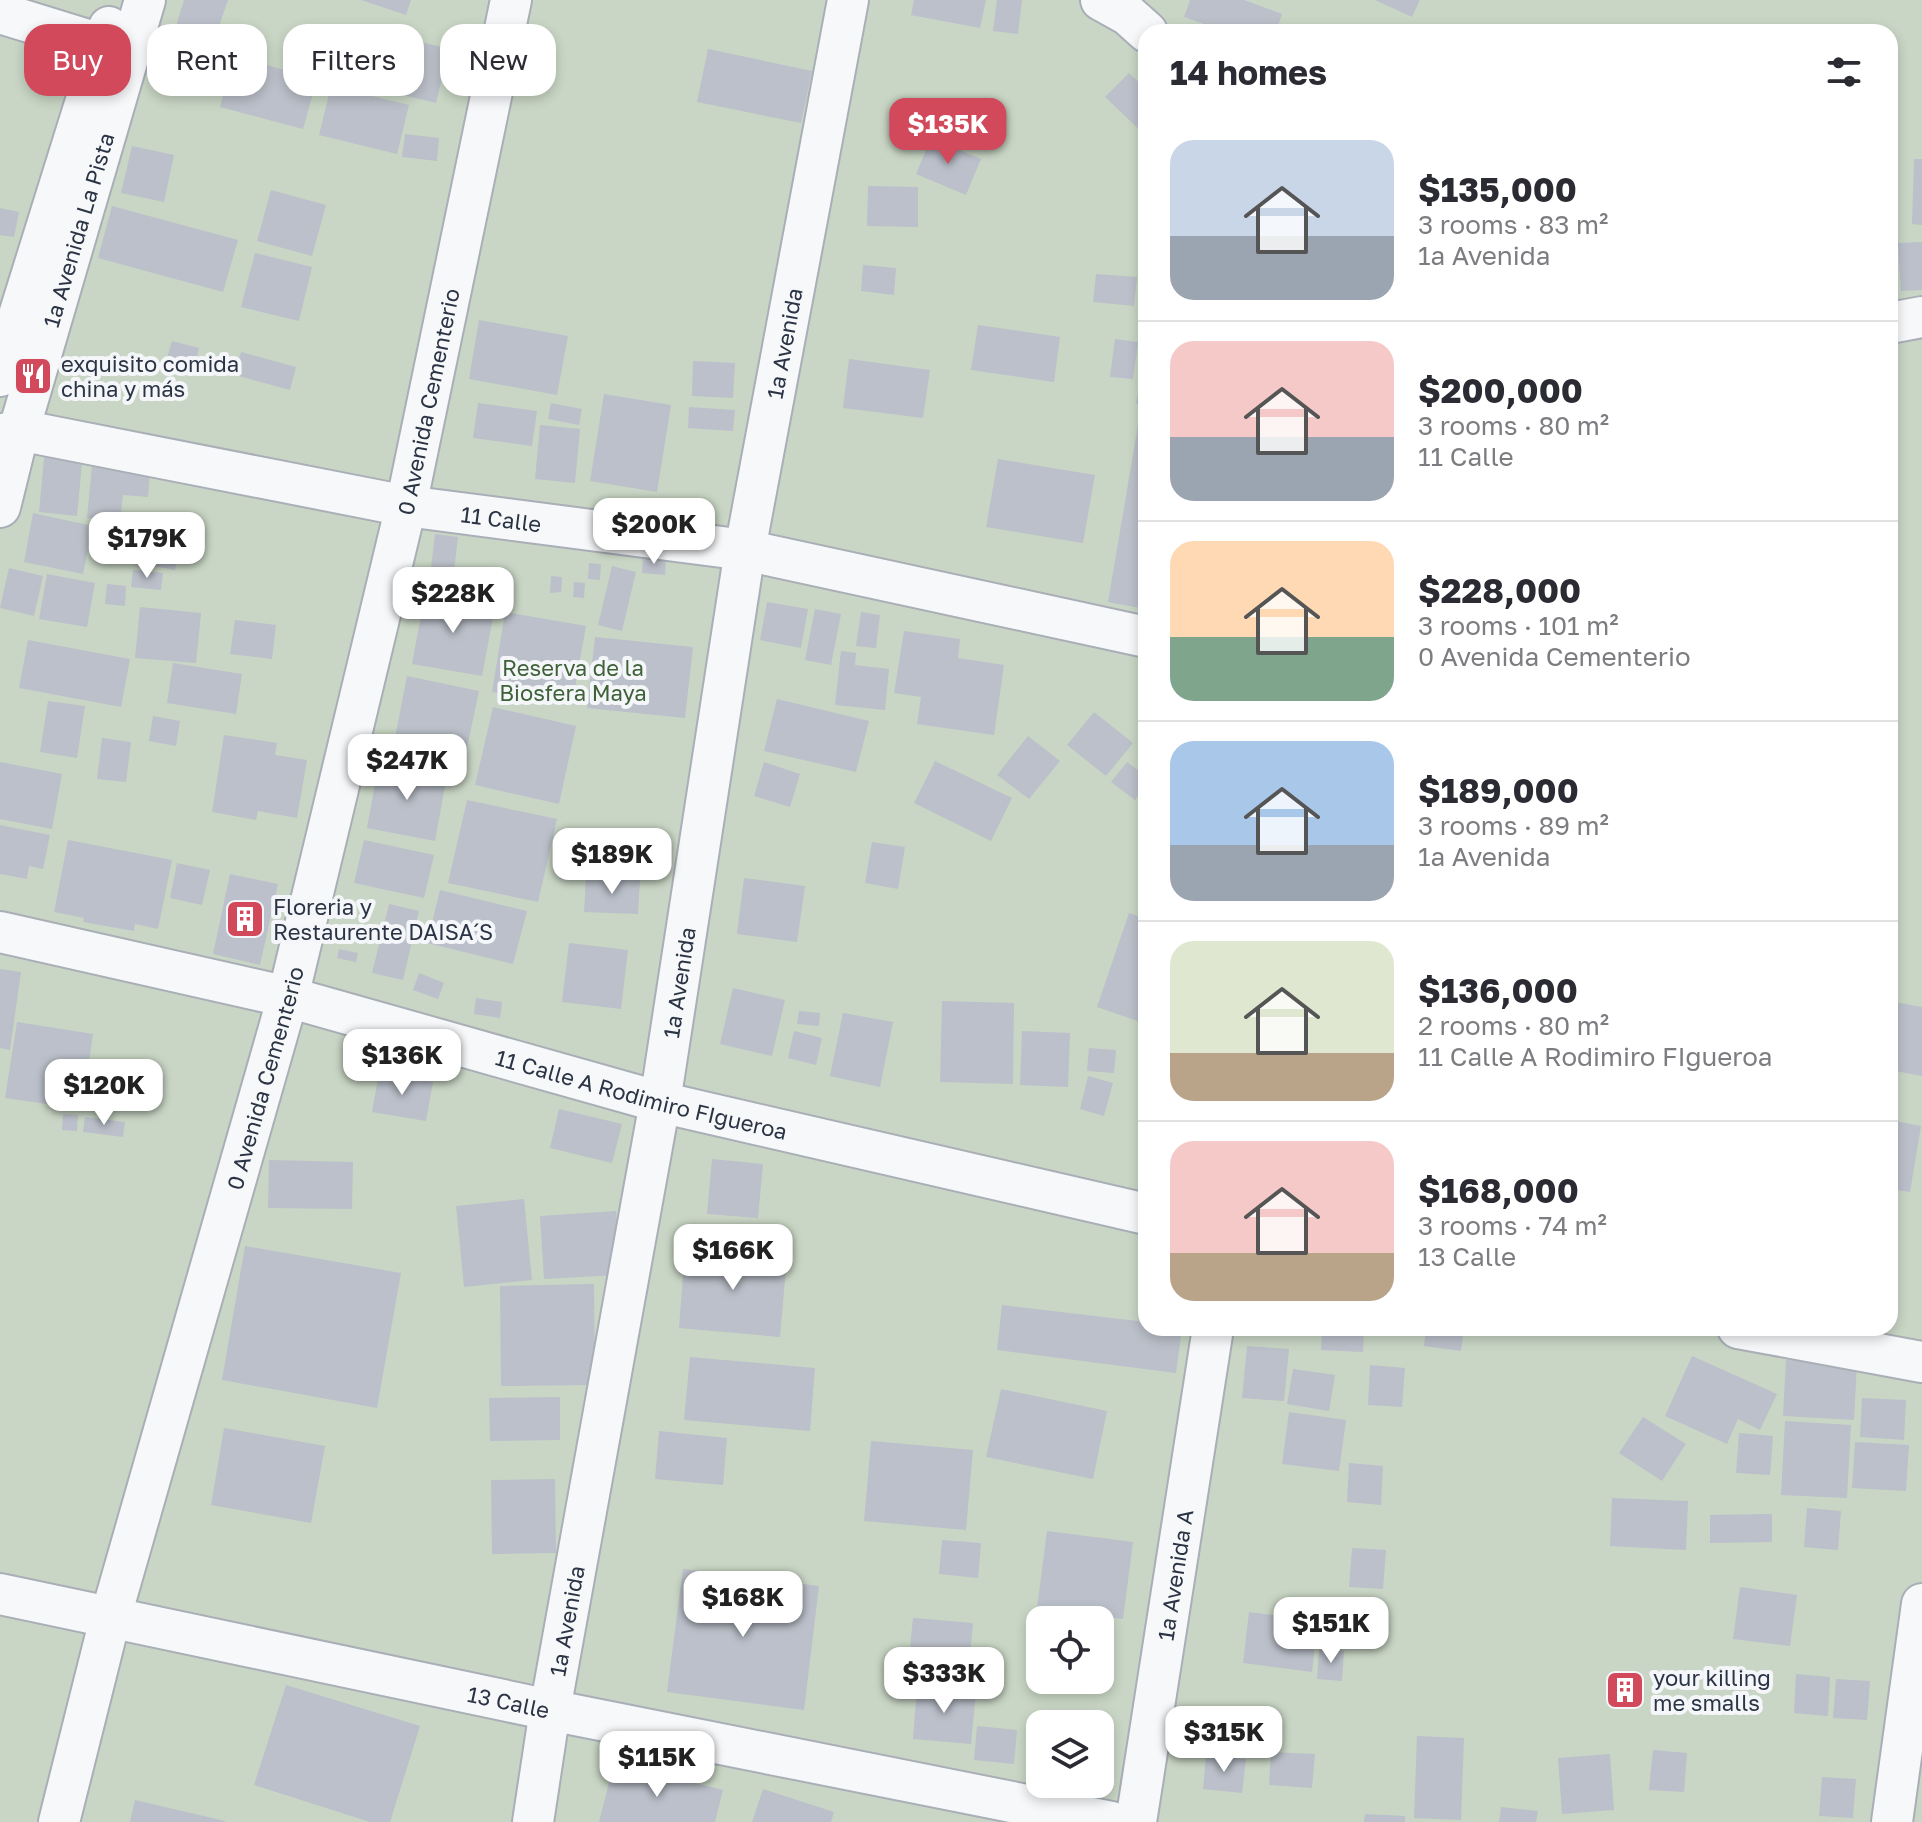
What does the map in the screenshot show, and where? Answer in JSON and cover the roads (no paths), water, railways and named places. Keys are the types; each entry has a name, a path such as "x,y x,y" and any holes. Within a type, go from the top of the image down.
{"street":[{"name":"1a Avenida La Pista","path":"117,0 117,24"},
{"name":"1a Avenida La Pista","path":"131,24 145,0"},
{"name":"0 Avenida Cementerio","path":"59,1822 110,1619 288,997 406,506 511,0"},
{"name":"1a Avenida","path":"533,1822 550,1710 660,1102 745,550 848,0"},
{"path":"1101,0 1138,24"},
{"path":"0,13 37,24"},
{"name":"1a Avenida La Pista","path":"0,376 100,96"},
{"name":"1a Avenida La Pista","path":"0,507 10,432 104,96"},
{"path":"1898,322 1922,317"},
{"name":"11 Calle","path":"10,432 406,506 745,550 1138,635"},
{"name":"11 Calle A Rodimiro FIgueroa","path":"0,932 288,997 660,1102 1138,1212"},
{"name":"1a Avenida A","path":"1136,1822 1212,1336"},
{"path":"1781,1336 1922,1362"},
{"name":"13 Calle","path":"0,1594 550,1710 1112,1822"},
{"path":"1892,1822 1922,1604"}],"place":[{"name":"exquisito comida china y más","path":"33,376"},
{"name":"Floreria y Restaurente DAISA´S","path":"245,919"},
{"name":"your killing me smalls","path":"1625,1690"}],"park label":[{"name":"Reserva de la Biosfera Maya","path":"573,680"}]}
